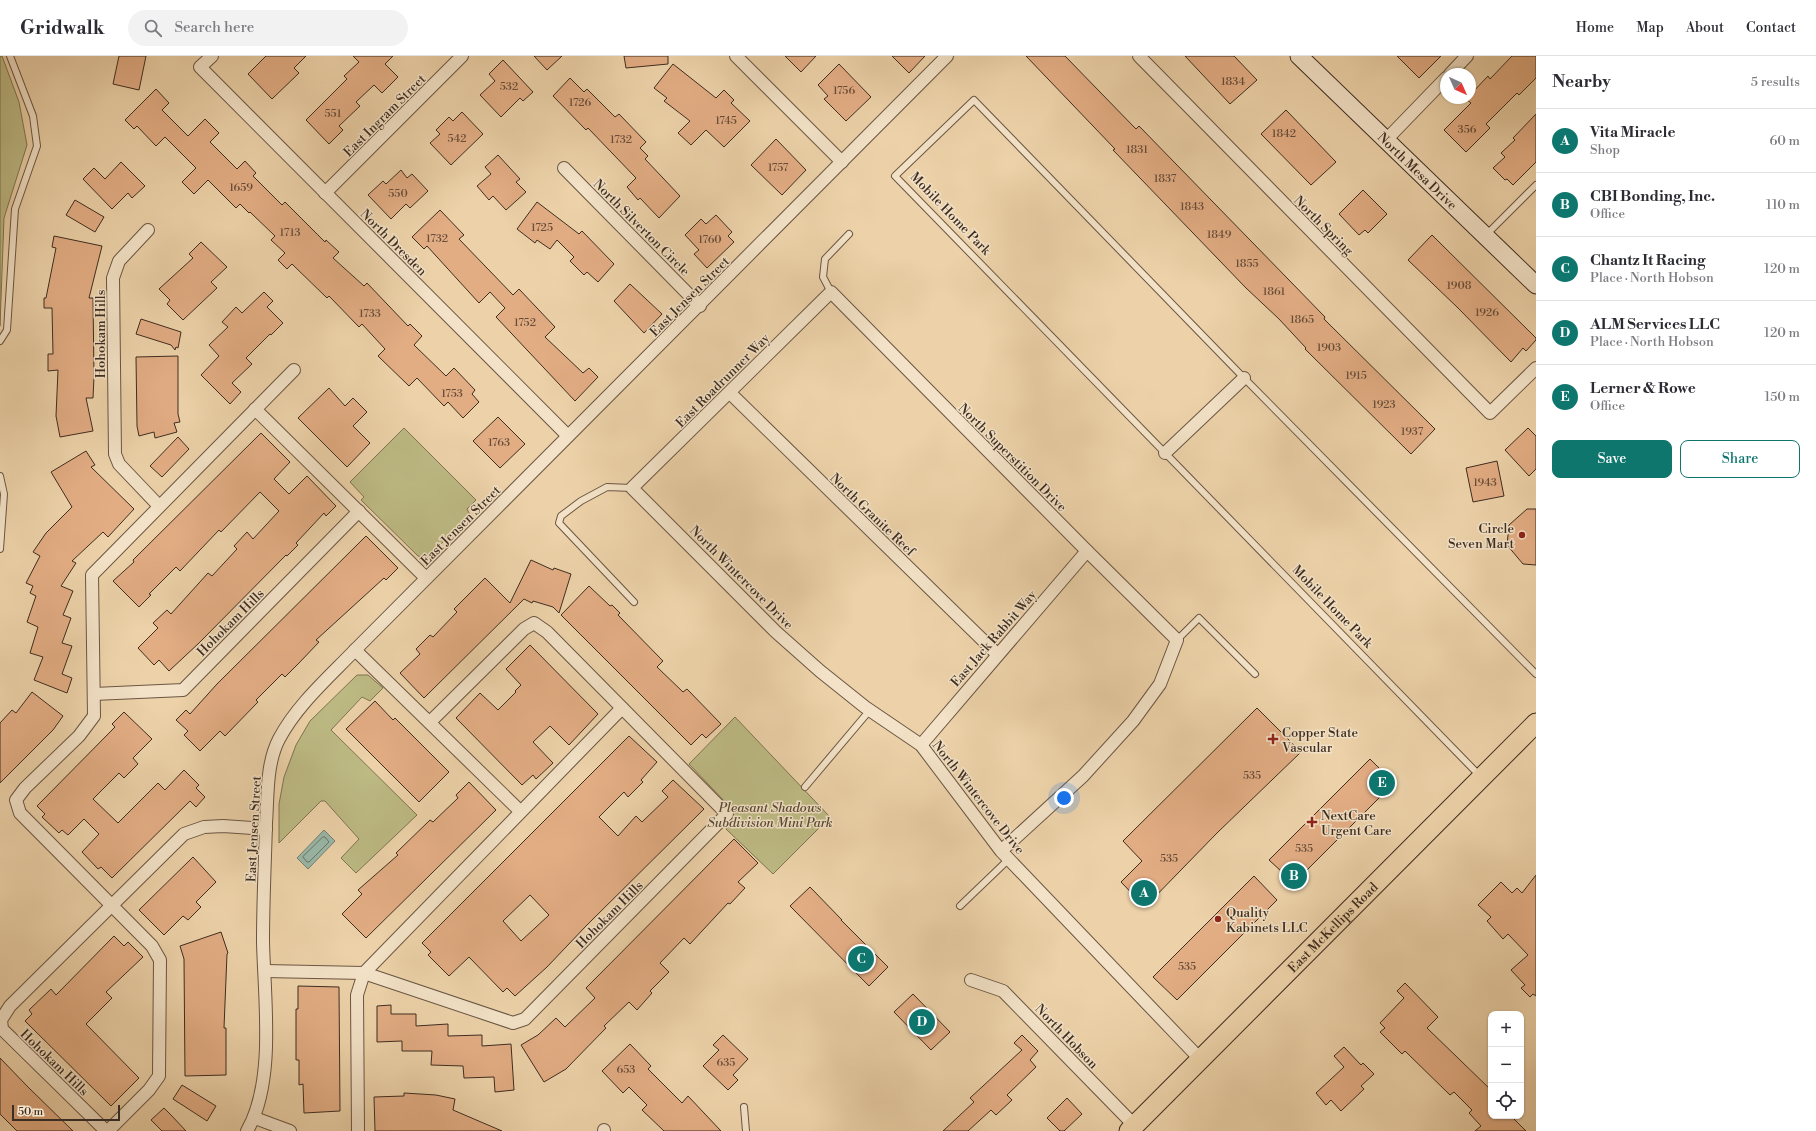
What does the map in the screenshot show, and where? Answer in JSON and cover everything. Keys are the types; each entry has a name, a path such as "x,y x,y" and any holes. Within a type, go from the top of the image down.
{"main road":[{"name":"North Mesa Drive","path":"1299,56 1486,235 1536,285"},
{"name":"East McKellips Road","path":"1132,1128 1536,723"}],"street":[{"name":"North Dresden","path":"212,56 200,67 568,436"},
{"name":"East Ingram Street","path":"325,193 462,56"},
{"path":"736,56 842,162"},
{"name":"East Jensen Street","path":"247,1131 255,1118 259,1104 265,1059 266,1014 263,941 268,774 278,740 303,704 355,650 700,306 947,56"},
{"name":"North Spring","path":"1139,56 1490,413 1536,368"},
{"path":"1456,68 1467,56"},
{"path":"1386,140 1440,84"},
{"name":"North Silverton Circle","path":"564,168 700,306"},
{"name":"Hohokam Hills","path":"148,230 119,262 114,278 115,454 119,464 159,506"},
{"name":"East Roadrunner Way","path":"632,488 831,292"},
{"name":"North Superstition Drive","path":"831,292 1177,640"},
{"name":"Hohokam Hills","path":"266,830 223,826 204,827 184,834 112,905 10,1006 1,1020 2,1029 107,1131 149,1090 159,1076 160,960 152,946 112,905 20,813 16,800 25,788 79,736 94,716 92,575 294,370"},
{"path":"1165,453 1244,378"},
{"name":"North Granite Reef","path":"730,393 997,654"},
{"path":"255,409 426,578"},
{"name":"North Wintercove Drive","path":"632,488 776,632 820,672 870,710 920,744 1005,855 1200,1060"},
{"name":"Hohokam Hills","path":"94,694 182,690 359,511"},
{"name":"East Jack Rabbit Way","path":"920,744 1087,551"},
{"name":"Hohokam Hills","path":"264,971 364,973 513,1023 525,1019 728,814 547,632 534,623 524,629 430,722"},
{"path":"1005,855 1083,776 1133,721 1160,684 1177,640"},
{"path":"355,650 520,812"},
{"path":"358,1131 357,995 364,973 622,708"},
{"name":"North Hobson","path":"971,980 1003,991 1132,1128"},
{"path":"255,1118 290,1131"}],"lane":[{"path":"0,341 7,330 15,209 37,146 33,116 10,56"},
{"name":"Mobile Home Park","path":"1482,778 896,176 974,100 1244,378 1536,674"},
{"path":"1486,235 1536,185"},
{"path":"831,292 823,277 826,259 849,234"},
{"path":"0,476 4,494 0,549"},
{"path":"632,488 607,487 581,501 561,516 560,523 634,602"},
{"path":"1177,640 1199,618 1255,674"},
{"path":"805,787 870,710"},
{"path":"960,906 1005,855"},
{"path":"744,1108 746,1131"}],"green space":[{"path":"0,56 2,56 19,102 27,145 4,218 0,326"},
{"path":"404,428 476,500 467,509 470,515 426,559 418,556 361,500 364,497 350,482"},
{"path":"357,675 368,675 383,688 370,701 362,697 331,730 417,815 356,873 341,858 359,839 325,801 321,801 279,843 279,804 284,777 296,745 310,721"},
{"name":"Pleasant Shadows Subdivision Mini Park","path":"735,717 830,817 773,874 726,829 729,818 728,805 689,764"}],"water":[{"path":"324,830 335,841 308,869 297,858"}],"building":[{"path":"119,56 146,56 139,90 113,84"},
{"path":"266,56 306,56 294,68 299,73 272,99 248,74"},
{"path":"353,56 393,56 385,64 398,77 382,93 374,85 356,102 360,106 339,126 343,130 329,144 306,120 347,79 344,76 359,62"},
{"path":"534,56 562,56 547,70"},
{"path":"624,56 668,56 668,64 626,68"},
{"path":"785,56 816,56 801,72"},
{"path":"892,56 925,56 909,73"},
{"path":"1026,56 1065,56 1136,129 1139,126 1325,317 1324,319 1435,429 1411,454 1305,349 1306,348 1279,319 1246,288 1113,150 1115,149"},
{"path":"1185,56 1234,56 1257,80 1230,104"},
{"path":"1397,56 1441,56 1419,78"},
{"path":"1512,56 1536,56 1536,78 1519,95 1517,93 1486,124 1490,128 1466,152 1444,130 1470,104 1476,104 1476,89 1488,76 1490,79"},
{"path":"503,60 533,92 523,101 520,98 501,117 480,95 495,81 489,74"},
{"path":"673,64 716,98 724,90 734,100 731,103 750,121 724,147 706,130 691,145 678,133 690,121 664,101 667,98 654,88"},
{"path":"839,64 871,97 846,121 824,99 828,96 818,85"},
{"path":"570,78 584,92 587,89 615,117 619,114 646,142 640,148 648,156 645,159 680,196 659,218 640,198 638,200 627,187 636,178 588,128 586,130 553,96"},
{"path":"156,89 169,103 162,110 188,136 205,119 219,133 210,142 237,169 245,161 256,173 253,176 282,205 285,202 325,242 326,240 339,252 333,258 364,286 367,283 408,326 410,324 422,336 414,345 446,376 454,368 475,390 472,394 479,402 463,418 448,402 444,406 417,378 409,386 378,356 385,349 362,324 359,327 329,296 327,298 292,264 287,269 278,260 285,253 271,240 275,236 250,212 249,213 240,204 236,208 208,180 194,194 182,182 196,168 165,137 156,146 137,126 134,129 125,120"},
{"path":"1286,110 1336,162 1311,185 1261,134"},
{"path":"462,112 483,134 451,165 430,143 440,134 436,130 449,117 453,121"},
{"path":"1536,114 1536,162 1513,185 1507,179 1505,180 1493,168 1505,157 1501,153 1515,140 1513,138"},
{"path":"776,139 806,170 782,195 751,165"},
{"path":"498,155 520,179 516,182 526,192 506,210 493,196 489,200 477,186 491,174 485,167"},
{"path":"121,162 145,186 132,198 128,193 112,209 83,179 94,168 105,179"},
{"path":"401,170 407,178 412,174 428,191 410,208 406,204 391,219 368,195 383,181 386,184"},
{"path":"1363,190 1387,214 1368,233 1365,230 1359,235 1339,214"},
{"path":"75,200 104,217 95,232 66,215"},
{"path":"537,202 579,234 582,231 614,264 598,282 587,272 584,275 570,261 574,257 557,240 550,249 537,240 535,243 517,229"},
{"path":"440,210 464,235 459,239 513,295 519,289 555,327 545,337 583,373 589,368 598,377 575,401 496,317 505,308 490,292 479,303 427,246 424,249 412,237"},
{"path":"716,215 732,232 728,236 734,242 707,268 694,254 699,250 685,235 701,219 706,224"},
{"path":"1432,235 1536,338 1536,340 1526,351 1523,348 1511,362 1408,260"},
{"path":"54,236 102,246 89,298 93,298 94,377 93,398 86,398 93,431 60,437 56,416 58,370 48,371 48,354 53,354 52,308 44,308 44,298 46,298 56,248 52,247"},
{"path":"201,242 227,267 211,282 217,288 183,320 167,304 170,300 159,289 193,258 189,254"},
{"path":"630,284 662,314 644,333 614,301"},
{"path":"264,292 273,301 267,307 283,323 246,358 252,364 232,383 241,392 230,404 201,375 219,356 209,345 228,327 222,322 236,307 242,313"},
{"path":"141,319 181,332 178,348 176,347 175,350 171,345 136,334"},
{"path":"178,356 178,414 180,422 174,423 177,432 155,438 154,432 139,436 137,426 136,357"},
{"path":"329,388 345,406 353,398 367,412 353,426 370,443 347,467 298,418"},
{"path":"498,417 525,444 500,468 473,441"},
{"path":"1528,428 1536,436 1536,469 1529,476 1505,450"},
{"path":"261,433 290,462 274,479 289,494 307,476 336,506 326,516 324,513 296,543 298,545 287,556 286,555 199,643 169,671 159,660 154,665 138,648 158,628 153,623 167,610 171,614 208,573 212,576 237,549 234,546 247,532 253,539 279,511 260,492 221,532 219,530 180,571 176,567 149,594 151,595 139,607 113,581 134,562 133,560"},
{"path":"178,437 189,449 162,477 150,466"},
{"path":"86,451 95,465 91,467 134,509 108,537 103,532 72,561 76,563 61,586 73,591 63,615 71,618 62,643 72,646 62,674 72,678 67,693 34,680 43,657 30,653 38,627 27,622 36,596 30,593 33,586 26,583 40,556 33,552 46,533 72,507 51,472"},
{"path":"1497,461 1504,496 1473,502 1466,468"},
{"name":"Circle Seven Mart","path":"1527,509 1536,509 1536,565 1523,564 1507,545 1509,525"},
{"path":"366,536 398,568 386,580 384,578 316,640 319,642 285,677 282,674 256,700 258,702 225,736 220,731 200,751 184,735 188,731 176,720 186,710 190,714 217,684"},
{"path":"531,560 553,570 554,568 571,574 559,613 553,607 533,601 532,603 524,599 424,698 400,673 420,654 416,649 430,635 433,637 457,612 454,609 485,578 510,603"},
{"path":"589,586 610,606 612,605 620,613 618,615 663,661 657,667 683,692 687,689 721,724 706,738 702,734 691,745 561,615"},
{"path":"530,645 598,714 569,745 550,726 533,742 553,763 536,779 533,775 522,785 456,718 480,693 498,710 521,685 506,669"},
{"path":"32,692 63,716 53,730 0,783 0,723 12,710 16,713"},
{"path":"375,701 393,720 395,718 449,772 419,802 346,729"},
{"path":"1257,708 1301,752 1217,833 1145,907 1121,882 1142,861 1123,841"},
{"path":"124,712 152,739 133,758 138,764 124,778 119,773 93,799 118,823 158,783 165,790 184,770 199,785 196,788 205,797 196,807 190,801 112,878 101,867 98,869 82,852 99,834 84,819 68,835 62,830 59,833 42,817 45,814 37,806 115,727 112,724"},
{"path":"629,736 657,762 641,780 643,782 628,797 624,792 599,817 618,836 636,816 642,822 668,797 662,791 673,780 704,809 586,926 547,967 515,996 507,988 503,992 469,957 449,976 428,955 431,952 422,943","holes":["530,895 549,915 521,941 503,921"]},
{"path":"1370,759 1394,783 1294,883 1269,860"},
{"path":"469,782 496,810 366,938 342,914 362,894 358,890 398,855 396,853 430,820 433,822 458,798 456,795"},
{"path":"734,839 758,863 738,882 745,888 730,904 728,903 690,944 684,938 660,963 669,972 650,991 652,993 637,1010 629,1002 604,1026 606,1028 566,1069 544,1082 521,1045 538,1035 556,1018 565,1027 595,998 586,988"},
{"path":"193,857 216,882 196,902 201,907 188,920 183,916 164,935 139,910"},
{"path":"1536,875 1536,996 1533,994 1530,997 1521,988 1525,985 1511,970 1528,955 1508,934 1503,939 1487,921 1491,917 1478,905 1501,882 1512,893 1517,888 1522,893"},
{"path":"1254,876 1277,900 1177,1000 1153,977"},
{"path":"810,887 888,967 869,986 790,906"},
{"path":"221,932 228,953 224,1028 226,1028 226,1075 185,1076 184,959 180,946"},
{"path":"114,936 124,946 128,942 143,957 106,992 112,998 86,1024 139,1078 111,1106 25,1021 32,1014 29,1010 51,989 56,995"},
{"path":"1405,983 1438,1017 1427,1028 1488,1087 1488,1119 1514,1119 1526,1131 1475,1131 1481,1126 1469,1113 1472,1110 1454,1092 1450,1095 1405,1051 1402,1054 1380,1032 1385,1028 1380,1023 1404,998 1397,991"},
{"path":"298,986 339,987 340,1111 304,1113 303,1084 299,1085 299,1060 296,1060 296,1009 298,1009"},
{"path":"913,994 950,1032 931,1050 894,1012"},
{"path":"391,1005 391,1014 416,1014 416,1026 448,1024 448,1036 482,1035 482,1046 511,1044 514,1090 495,1092 494,1077 464,1078 463,1066 431,1065 432,1051 402,1051 402,1041 377,1042 377,1006"},
{"path":"723,1035 748,1059 733,1075 738,1080 728,1090 703,1066 719,1050 713,1045"},
{"path":"1022,1035 1038,1051 1030,1060 1036,1067 1007,1095 1012,1100 996,1115 991,1110 968,1131 943,1131 974,1102 970,1098 1022,1050 1014,1043"},
{"path":"630,1044 651,1066 648,1069 682,1103 688,1096 721,1131 664,1131 642,1110 647,1105 629,1087 623,1093 602,1071"},
{"path":"1344,1047 1361,1065 1363,1063 1374,1074 1361,1086 1364,1089 1341,1111 1331,1100 1326,1105 1316,1093 1344,1067 1334,1056"},
{"path":"0,1058 73,1131 17,1131 0,1114"},
{"path":"182,1085 216,1106 207,1121 173,1099"},
{"path":"404,1093 436,1095 455,1099 453,1110 502,1131 375,1131 374,1097 404,1096"},
{"path":"1067,1098 1082,1114 1064,1131 1060,1131 1047,1118"},
{"path":"164,1108 186,1131 162,1131 151,1120"}],"place":[{"name":"Circle Seven Mart","path":"1522,535"},
{"name":"Copper State Vascular","path":"1273,739"},
{"name":"Lerner & Rowe","path":"1382,783"},
{"name":"NextCare Urgent Care","path":"1312,822"},
{"name":"CBI Bonding, Inc.","path":"1294,876"},
{"name":"Vita Miracle","path":"1144,893"},
{"name":"Quality Kabinets LLC","path":"1218,919"},
{"name":"Chantz It Racing","path":"861,959"},
{"name":"ALM Services LLC","path":"922,1022"}]}
